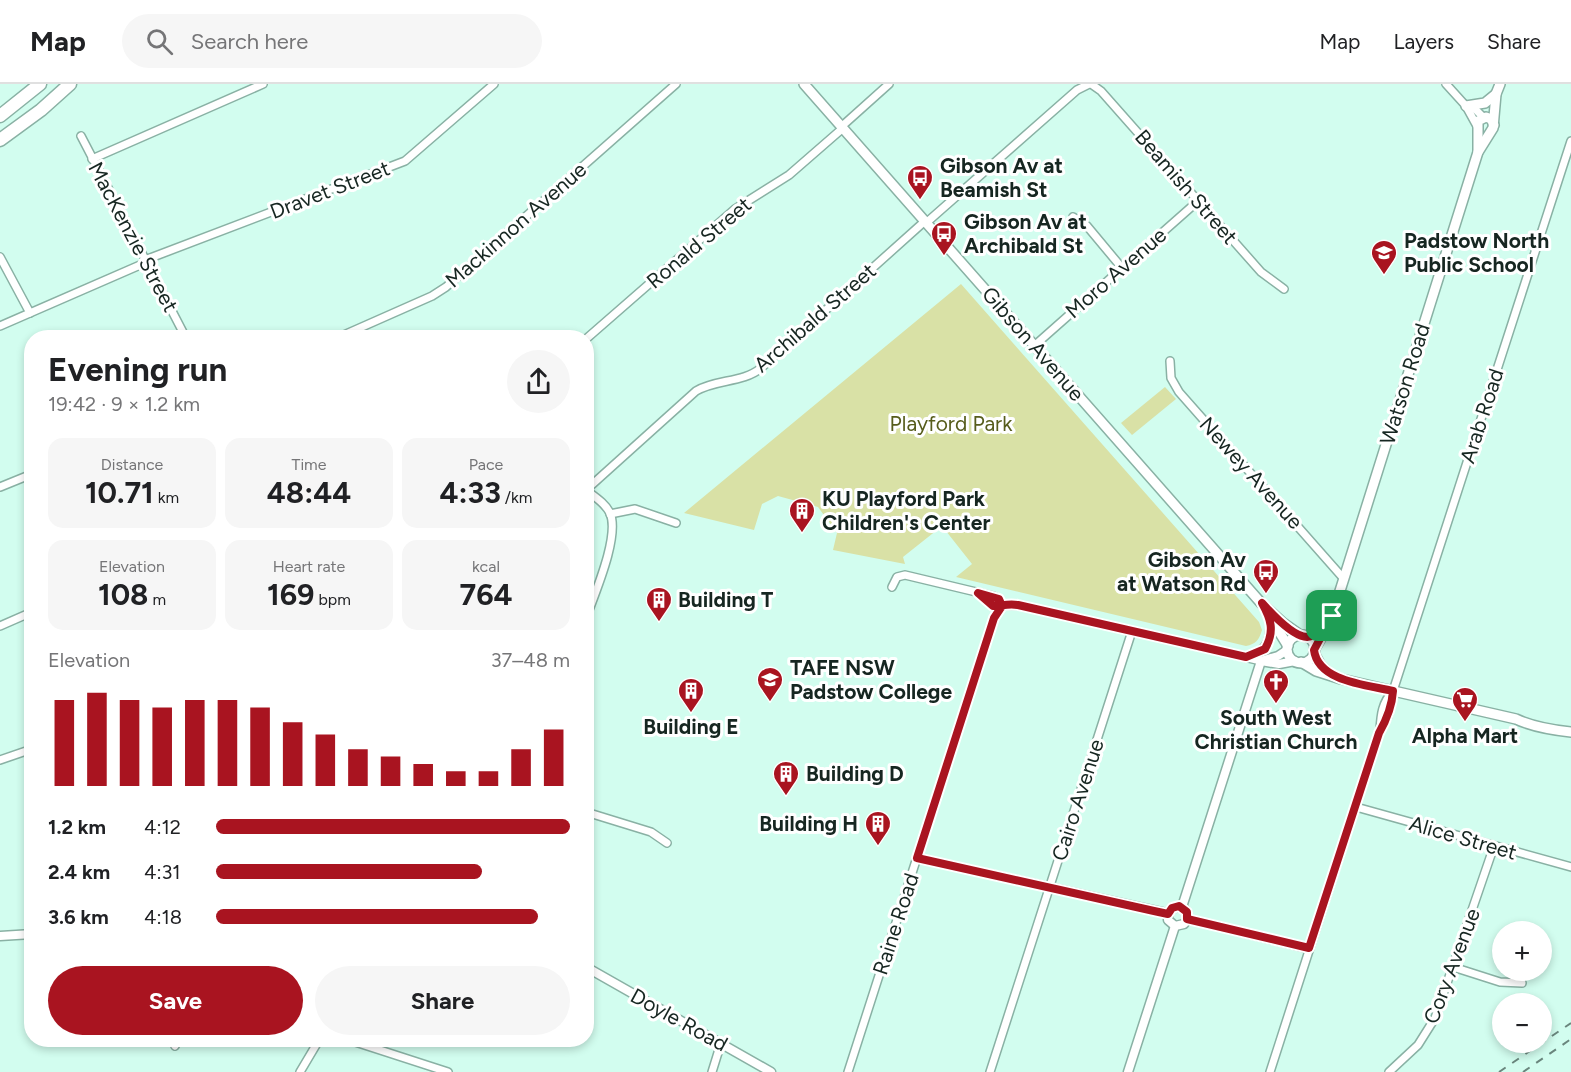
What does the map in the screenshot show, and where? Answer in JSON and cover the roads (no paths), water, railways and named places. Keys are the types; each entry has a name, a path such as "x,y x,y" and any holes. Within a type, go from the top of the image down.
{"highway":[{"path":"0,106 36,84"},
{"path":"0,116 40,84"},
{"path":"0,142 70,84"}],"main road":[{"name":"Gibson Avenue","path":"804,84 1262,603 1283,623 1304,636"},
{"name":"Watson Road","path":"1484,117 1500,84"},
{"path":"1466,106 1485,103 1496,94"},
{"name":"Watson Road","path":"1314,651 1332,616 1478,152 1492,128 1496,94"},
{"path":"1484,117 1491,119 1492,128 1483,133 1477,127 1478,121 1484,117"},
{"name":"Watson Road","path":"1477,127 1478,152"},
{"name":"Gibson Avenue","path":"1262,603 1287,648"},
{"path":"1332,616 1318,632 1293,637 1287,648 1289,656 1316,671 1334,677 1516,719 1527,718 1561,726 1570,731"},
{"path":"1304,636 1313,644 1322,666 1334,677"},
{"path":"1298,662 1308,660 1314,651"}],"street":[{"path":"92,159 264,84"},
{"name":"Dravet Street","path":"0,326 146,261 405,161 494,84"},
{"name":"Mackinnon Avenue","path":"356,330 432,296 446,287 676,84"},
{"name":"Ronald Street","path":"594,332 735,209 789,175 889,84"},
{"name":"Beamish Street","path":"925,222 1077,90 1090,84 1098,87 1261,272 1284,289"},
{"path":"1446,84 1466,106 1477,127"},
{"path":"1466,106 1476,110 1484,117"},
{"name":"MacKenzie Street","path":"81,136 182,330"},
{"name":"Arab Road","path":"1270,1072 1379,733 1389,716 1393,691 1571,141"},
{"name":"Moro Avenue","path":"1034,346 1198,201"},
{"path":"1073,217 1086,226 1122,268"},
{"name":"Archibald Street","path":"594,483 696,391 749,375 761,368 925,222"},
{"path":"0,257 30,313"},
{"name":"Newey Avenue","path":"1170,361 1171,378 1179,392 1344,579"},
{"path":"0,487 24,477"},
{"path":"594,496 610,514 613,528 612,538 594,593"},
{"path":"610,514 635,509 676,523"},
{"path":"892,587 897,577 905,575 999,599 1002,606 1018,605 1261,661 1279,664 1298,662"},
{"name":"Raine Road","path":"848,1072 994,618 1002,606"},
{"path":"0,627 24,616"},
{"path":"1246,657 1265,649 1270,637 1270,618"},
{"name":"Cairo Avenue","path":"990,1072 1132,631"},
{"path":"1261,661 1278,656 1287,648"},
{"path":"1182,907 1261,661"},
{"path":"0,760 24,751"},
{"name":"Alice Street","path":"1356,807 1571,867"},
{"path":"594,814 651,832 667,843"},
{"name":"Cory Avenue","path":"1389,1072 1407,1057 1428,1031 1442,1002 1494,846"},
{"path":"917,858 1168,914"},
{"path":"1182,907 1187,912 1187,919 1184,924 1175,926 1170,923 1168,914 1172,908 1182,907"},
{"path":"1187,919 1309,948"},
{"path":"1128,1072 1175,926"},
{"path":"0,936 24,934"},
{"path":"1453,967 1500,982 1522,983"},
{"name":"Doyle Road","path":"594,972 771,1072"},
{"path":"712,1072 721,1043"},
{"path":"300,1072 315,1047"},
{"path":"369,1047 435,1070 448,1072"}],"railway":[{"path":"1499,1072 1571,1023"},
{"path":"1523,1072 1571,1039"}],"place":[{"name":"Gibson Av at Beamish St","path":"920,201"},
{"name":"Gibson Av at Archibald St","path":"944,257"},
{"name":"Padstow North Public School","path":"1384,276"},
{"name":"KU Playford Park Children's Center","path":"802,534"},
{"name":"Gibson Av at Watson Rd","path":"1266,595"},
{"name":"Building T","path":"659,623"},
{"name":"TAFE NSW Padstow College","path":"770,703"},
{"name":"South West Christian Church","path":"1276,705"},
{"name":"Building E","path":"691,714"},
{"name":"Alpha Mart","path":"1465,723"},
{"name":"Building D","path":"786,797"},
{"name":"Building H","path":"878,847"}],"park label":[{"name":"Playford Park","path":"951,424"}]}
